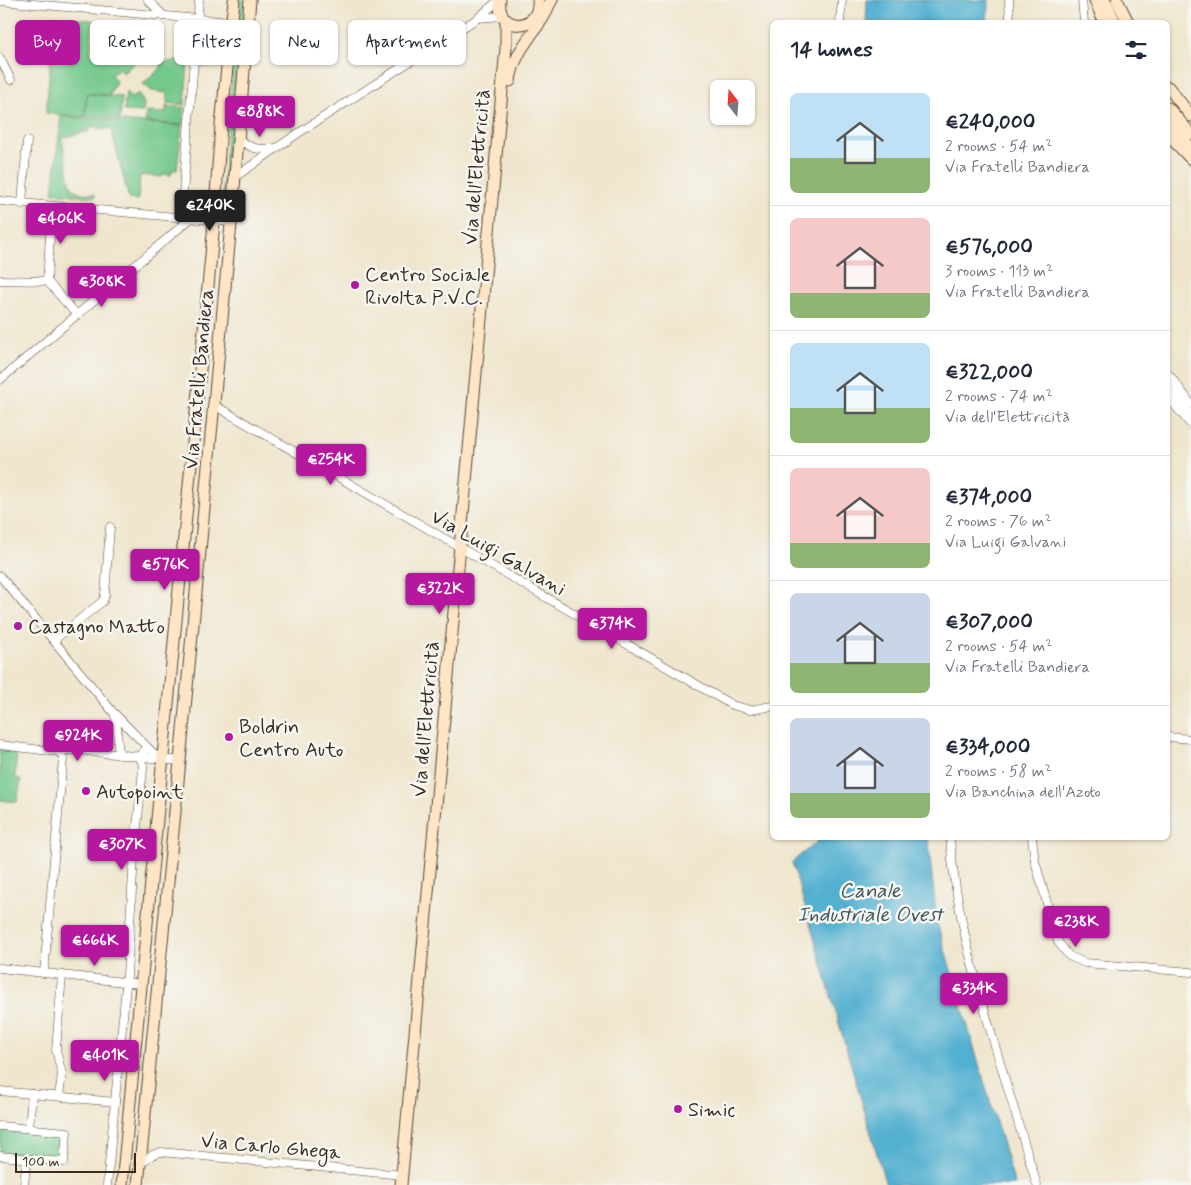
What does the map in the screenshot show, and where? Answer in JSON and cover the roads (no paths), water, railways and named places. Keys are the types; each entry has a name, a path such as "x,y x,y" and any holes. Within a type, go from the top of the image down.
{"main road":[{"name":"Via Fratelli Bandiera","path":"232,20 234,0"},
{"name":"Via Fratelli Bandiera","path":"138,1185 214,405 250,0"},
{"name":"Via dell'Elettricità","path":"402,1180 506,48 504,18 499,6 500,0"},
{"path":"496,152 505,141 511,70 519,52 542,19 552,0"},
{"path":"1088,0 1095,20"},
{"path":"1095,0 1103,20"},
{"path":"1105,0 1114,20"},
{"path":"1117,0 1127,20"},
{"name":"Via dell'Elettricità","path":"506,48 521,25 533,18 537,13 540,2"},
{"path":"504,18 514,24 521,25"},
{"name":"Via Fratelli Bandiera","path":"122,1185 160,758 227,65"},
{"path":"1170,90 1191,116"},
{"path":"1170,110 1191,134"},
{"path":"1170,124 1191,148"},
{"path":"1170,137 1191,159"}],"street":[{"path":"148,0 164,16"},
{"path":"0,1 197,20 199,0"},
{"path":"235,177 278,147 478,18 500,0"},
{"path":"840,20 842,0"},
{"path":"1009,0 1010,20"},
{"path":"1082,0 1084,20"},
{"path":"147,14 156,8"},
{"path":"478,18 504,18"},
{"path":"0,58 11,80"},
{"path":"181,217 193,65"},
{"path":"238,138 247,145 259,150 278,147"},
{"path":"22,204 28,141"},
{"path":"0,201 181,217 213,222 231,222"},
{"path":"52,207 47,281 77,314"},
{"path":"0,380 190,219"},
{"path":"0,280 47,281"},
{"path":"1170,377 1191,404"},
{"path":"1170,388 1191,414"},
{"path":"1170,399 1191,424"},
{"name":"Via Luigi Galvani","path":"214,405 732,705 750,710 770,707"},
{"path":"54,640 103,601 110,527"},
{"path":"0,576 113,712 122,727 160,758"},
{"path":"120,755 117,747 122,727"},
{"path":"1170,737 1191,739"},
{"path":"0,745 180,761"},
{"path":"139,756 147,748"},
{"path":"63,759 73,750"},
{"path":"44,972 63,759 57,751"},
{"path":"107,1185 126,981 134,856 143,770 143,764 139,756"},
{"path":"950,840 952,866 972,965 1037,1185"},
{"path":"1032,840 1035,861 1058,942 1069,956 1085,963 1191,972"},
{"path":"0,968 141,984"},
{"path":"60,1096 62,1074 56,1050 62,975"},
{"path":"0,1091 115,1102"},
{"path":"30,1128 32,1094"},
{"path":"0,1126 67,1132 64,1162 0,1156"},
{"name":"Via Carlo Ghega","path":"140,1164 152,1154 161,1152 402,1180"},
{"path":"24,1185 27,1158"}],"water":[{"path":"867,0 989,0 987,20 866,20"},
{"name":"Canale Industriale Ovest","path":"928,840 937,923 1015,1185 886,1185 792,862 818,841"}],"place":[{"name":"Centro Sociale Rivolta P.V.C.","path":"355,285"},
{"name":"Castagno Matto","path":"18,626"},
{"name":"Boldrin Centro Auto","path":"229,737"},
{"name":"Autopoint","path":"86,791"},
{"name":"Simic","path":"678,1109"}]}
